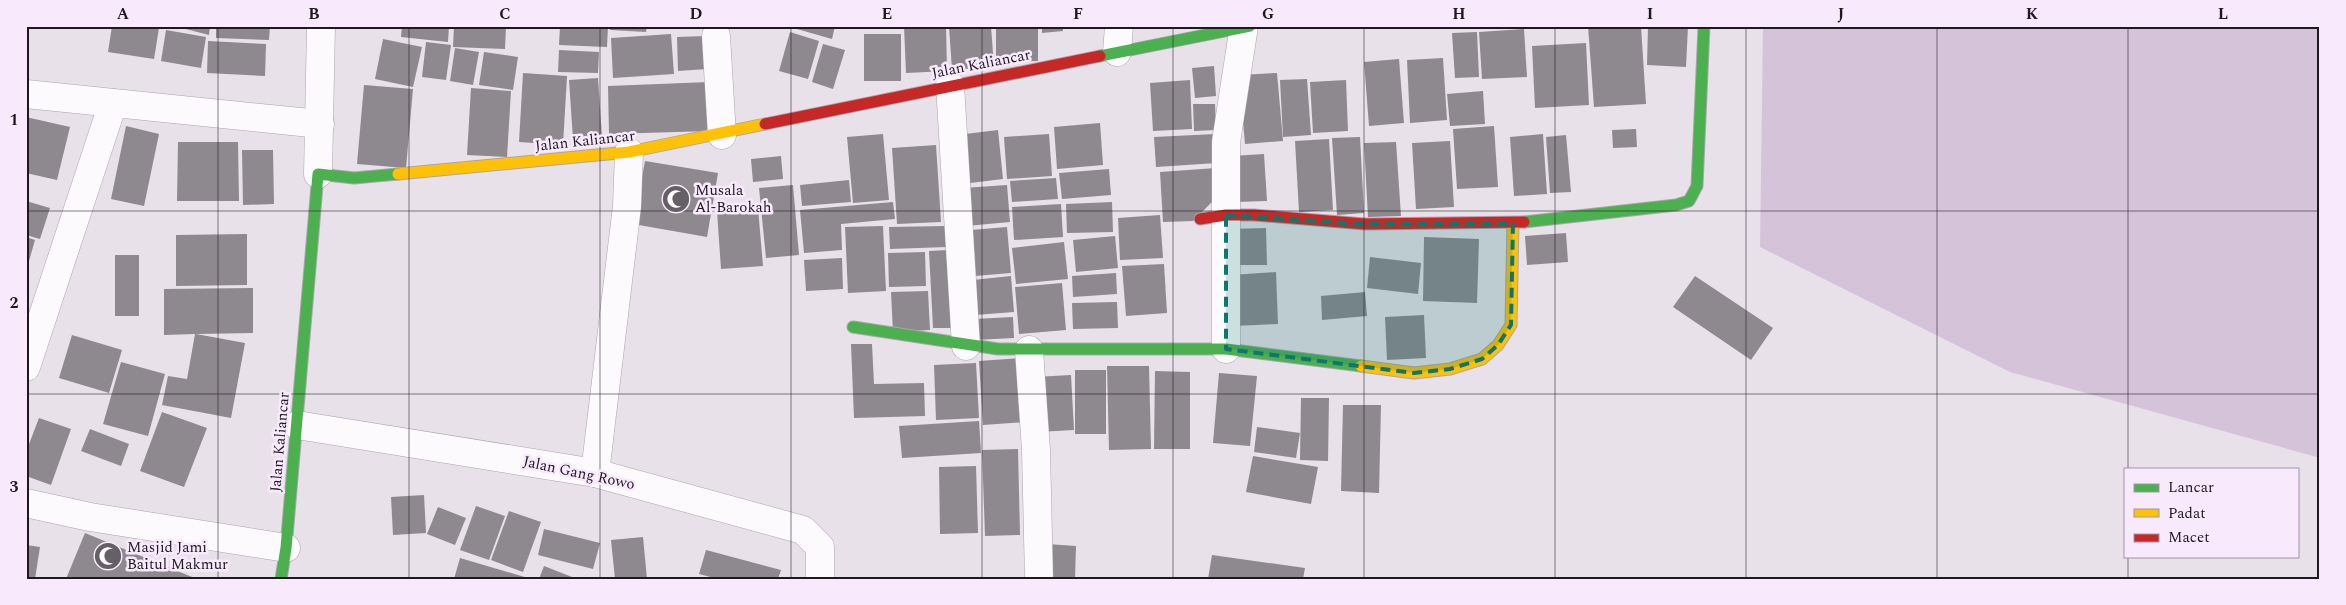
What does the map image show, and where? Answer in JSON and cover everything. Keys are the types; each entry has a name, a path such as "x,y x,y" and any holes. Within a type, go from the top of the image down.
{"street":[{"path":"318,174 321,26"},
{"path":"1200,219 1226,215 1254,215 1366,224 1513,223 1676,205 1689,201 1697,186 1704,26"},
{"path":"1226,349 1226,142 1246,27"},
{"name":"Jalan Kaliancar","path":"281,579 286,548 318,174 354,178 629,152 722,135 950,85 1118,39 1246,27"},
{"path":"716,36 722,135"},
{"path":"950,85 966,346"},
{"path":"26,94 320,124"},
{"path":"26,367 113,103"},
{"path":"595,473 626,206 629,152"},
{"path":"853,327 966,346 1029,350 1226,349 1414,373 1450,369 1482,359 1498,345 1511,325 1513,223"},
{"path":"1029,350 1036,450 1039,579"},
{"name":"Jalan Gang Rowo","path":"297,425 595,473 803,530 820,548 820,579"},
{"path":"26,503 90,517 286,548"}],"highlighted area":[{"path":"1226,215 1365,224 1513,223 1511,325 1498,345 1482,359 1450,369 1414,373 1226,349"}],"shaded area":[{"path":"1763,26 2320,26 2320,458 2010,372 1760,247"}],"building":[{"path":"112,26 159,28 154,59 108,52"},
{"path":"174,26 210,26 209,35"},
{"path":"216,26 270,26 269,40 216,38"},
{"path":"402,26 449,26 448,42 401,37"},
{"path":"454,26 506,26 505,49 453,47"},
{"path":"560,26 608,26 607,47 559,45"},
{"path":"610,26 647,26 646,32 610,30"},
{"path":"798,26 835,26 832,39 797,29"},
{"path":"904,26 946,26 947,71 906,73"},
{"path":"949,26 991,26 994,67 952,70"},
{"path":"996,26 1038,26 1038,61 996,62"},
{"path":"1042,26 1063,26 1063,31 1042,33"},
{"path":"1588,26 1641,26 1646,104 1594,107"},
{"path":"1648,26 1688,26 1686,67 1647,65"},
{"path":"1524,29 1527,77 1482,79 1479,32"},
{"path":"166,30 206,37 201,68 161,61"},
{"path":"790,32 819,41 808,79 779,71"},
{"path":"1477,32 1479,77 1455,78 1452,33"},
{"path":"671,34 674,74 613,78 611,38"},
{"path":"864,34 901,34 901,81 864,81"},
{"path":"706,36 707,69 678,71 677,37"},
{"path":"383,39 422,47 413,87 375,79"},
{"path":"208,41 266,44 265,76 207,73"},
{"path":"426,42 451,45 446,80 422,77"},
{"path":"1586,43 1589,105 1535,108 1532,46"},
{"path":"823,44 845,50 833,89 812,82"},
{"path":"455,48 479,52 473,85 450,81"},
{"path":"559,50 599,52 598,73 558,72"},
{"path":"484,52 518,57 513,90 479,85"},
{"path":"1443,58 1447,120 1410,123 1407,60"},
{"path":"1399,59 1404,123 1369,126 1364,62"},
{"path":"1214,66 1216,96 1195,98 1192,68"},
{"path":"523,73 567,76 563,145 519,142"},
{"path":"1277,73 1283,141 1245,144 1239,75"},
{"path":"598,78 602,137 573,139 569,80"},
{"path":"1307,79 1311,135 1283,137 1280,80"},
{"path":"1190,80 1192,129 1153,131 1150,83"},
{"path":"1346,80 1348,131 1313,133 1310,82"},
{"path":"709,82 710,131 609,134 608,86"},
{"path":"364,85 413,89 406,168 357,164"},
{"path":"471,88 511,91 507,157 467,155"},
{"path":"1483,91 1485,124 1450,126 1447,94"},
{"path":"1193,104 1215,104 1216,130 1194,131"},
{"path":"26,117 70,127 57,180 26,173"},
{"path":"1100,123 1103,165 1057,169 1054,127"},
{"path":"126,126 159,134 144,206 111,199"},
{"path":"1494,126 1498,187 1457,189 1453,129"},
{"path":"1636,129 1637,147 1613,148 1612,130"},
{"path":"998,130 1003,179 962,184 957,135"},
{"path":"883,134 889,200 853,203 847,137"},
{"path":"1049,134 1052,176 1007,179 1004,137"},
{"path":"1215,134 1217,163 1156,167 1154,137"},
{"path":"1543,134 1547,194 1514,196 1510,137"},
{"path":"1566,135 1571,192 1550,193 1546,137"},
{"path":"1360,137 1364,213 1337,215 1332,138"},
{"path":"1329,139 1333,210 1299,212 1295,141"},
{"path":"1450,141 1454,207 1416,209 1412,143"},
{"path":"178,142 238,142 239,201 177,201"},
{"path":"1396,142 1401,216 1368,217 1364,143"},
{"path":"936,145 941,222 897,224 892,148"},
{"path":"242,150 273,150 274,204 243,205"},
{"path":"1264,154 1267,201 1235,202 1232,156"},
{"path":"781,156 783,179 753,182 751,159"},
{"name":"Musala Al-Barokah","path":"645,161 718,173 707,237 633,224"},
{"path":"1216,168 1215,199 1193,221 1163,222 1160,172"},
{"path":"1109,169 1111,195 1062,199 1059,173"},
{"path":"1056,178 1058,199 1012,202 1010,181"},
{"path":"849,180 851,202 802,206 800,185"},
{"path":"793,185 799,255 766,258 759,188"},
{"path":"1007,185 1010,222 966,226 963,188"},
{"path":"26,201 50,208 40,239 26,235"},
{"path":"893,202 895,219 841,224 842,250 804,253 800,210"},
{"path":"1112,202 1113,232 1067,233 1066,204"},
{"path":"1061,204 1063,237 1014,240 1012,207"},
{"path":"758,208 763,266 721,269 717,211"},
{"path":"1160,215 1163,258 1120,260 1118,218"},
{"path":"883,226 886,291 848,293 845,227"},
{"path":"946,226 947,247 890,249 889,227"},
{"path":"1007,227 1011,273 975,276 971,230"},
{"path":"1266,228 1267,265 1232,265 1231,229"},
{"path":"1566,233 1568,262 1527,265 1525,236"},
{"path":"247,234 247,285 176,286 176,235"},
{"path":"1115,236 1118,268 1076,272 1073,240"},
{"path":"26,237 35,240 27,268 26,268"},
{"path":"1424,237 1479,239 1477,303 1423,301"},
{"path":"1064,242 1068,279 1016,284 1012,248"},
{"path":"948,250 952,328 933,328 929,251"},
{"path":"925,252 926,286 889,287 888,253"},
{"path":"115,255 139,255 139,316 115,316"},
{"path":"1370,257 1421,263 1418,294 1367,288"},
{"path":"842,258 843,289 806,291 804,260"},
{"path":"1164,264 1167,313 1126,316 1122,266"},
{"path":"1276,272 1278,324 1233,326 1231,275"},
{"path":"1116,273 1117,294 1073,297 1072,276"},
{"path":"1011,276 1014,312 975,315 973,280"},
{"path":"1695,276 1773,328 1751,360 1673,307"},
{"path":"1062,283 1066,330 1019,334 1015,287"},
{"path":"253,288 253,333 196,334 245,343 231,418 162,405 168,376 187,379 195,334 164,335 164,289"},
{"path":"928,291 930,330 893,332 891,292"},
{"path":"1365,292 1367,316 1322,320 1321,296"},
{"path":"1117,302 1118,328 1073,329 1072,303"},
{"path":"1424,315 1426,358 1387,360 1385,317"},
{"path":"1013,317 1014,338 975,340 974,319"},
{"path":"72,335 122,350 109,393 59,378"},
{"path":"851,344 872,344 874,384 924,383 925,416 854,418"},
{"path":"1023,358 1027,422 983,425 979,361"},
{"path":"121,362 165,374 148,436 103,424"},
{"path":"976,363 979,418 936,420 934,365"},
{"path":"1107,366 1149,366 1151,449 1109,450"},
{"path":"1075,370 1106,370 1106,434 1075,434"},
{"path":"1155,371 1190,372 1190,449 1154,449"},
{"path":"1219,373 1257,376 1250,446 1213,443"},
{"path":"1071,375 1074,430 1038,432 1035,377"},
{"path":"1301,398 1329,398 1328,461 1300,460"},
{"path":"1343,405 1381,405 1379,493 1341,491"},
{"path":"162,412 207,428 184,487 140,471"},
{"path":"39,418 71,429 51,485 26,476 26,452"},
{"path":"979,421 981,453 902,458 899,426"},
{"path":"1257,427 1300,433 1296,458 1254,452"},
{"path":"90,429 129,444 121,466 81,451"},
{"path":"1018,449 1020,535 985,536 982,450"},
{"path":"1253,456 1318,467 1311,504 1246,492"},
{"path":"976,466 978,533 940,534 939,467"},
{"path":"424,495 426,533 393,535 391,497"},
{"path":"476,506 505,516 489,560 460,550"},
{"path":"438,507 466,518 455,545 427,534"},
{"path":"509,511 541,522 523,572 491,560"},
{"path":"544,529 600,543 593,569 538,555"},
{"name":"Masjid Jami Baitul Makmur","path":"85,533 197,579 66,579"},
{"path":"643,537 647,579 615,579 611,540"},
{"path":"1047,544 1076,546 1075,579 1045,579"},
{"path":"26,545 40,547 35,579 26,579"},
{"path":"706,550 781,570 778,579 718,579 699,574"},
{"path":"1212,555 1305,568 1303,579 1208,579"},
{"path":"460,558 528,578 528,579 454,579"},
{"path":"544,566 577,579 539,579"}],"traffic: fast":[{"path":"1100,56 1250,26"},
{"path":"1524,222 1676,205 1689,201 1697,186 1704,26"},
{"path":"281,579 286,548 318,174 354,178 398,174"},
{"path":"853,327 998,349 1226,349 1361,366"}],"traffic: slow":[{"path":"398,174 629,152 765,124"},
{"path":"1361,366 1414,373 1450,369 1482,359 1498,345 1511,325 1513,223"}],"traffic: jam":[{"path":"765,124 1100,56"},
{"path":"1200,219 1226,215 1254,215 1365,224 1524,222"}],"place":[{"name":"Musala Al-Barokah","path":"676,199"},
{"name":"Masjid Jami Baitul Makmur","path":"108,556"}]}
